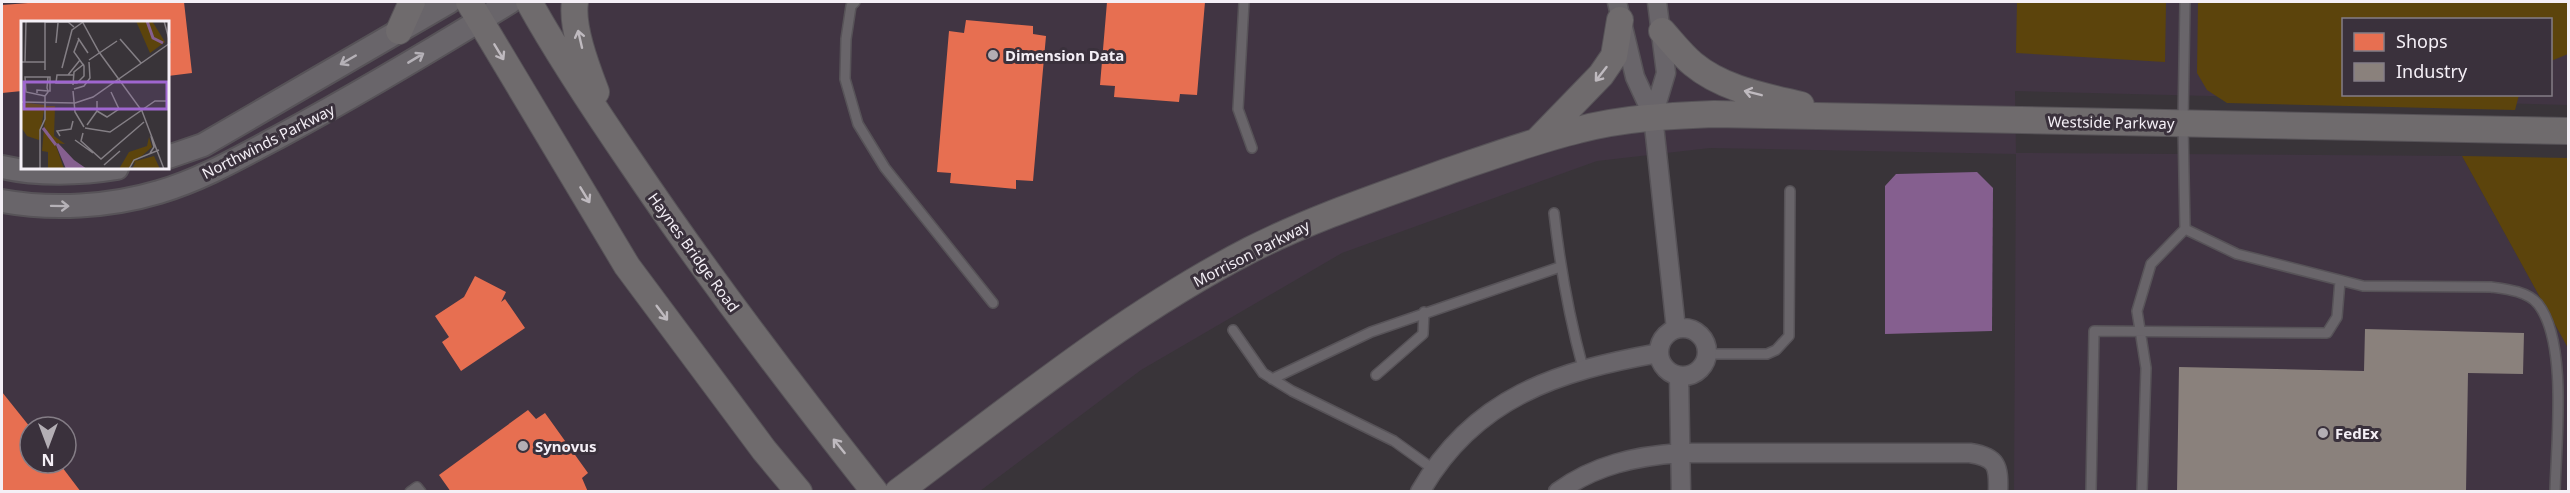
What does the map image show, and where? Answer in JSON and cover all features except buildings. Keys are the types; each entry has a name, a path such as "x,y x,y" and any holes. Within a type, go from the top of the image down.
{"main road":[{"path":"399,30 412,2"},
{"name":"Haynes Bridge Road","path":"529,2 612,135 675,226 809,409 875,492"},
{"path":"575,2 575,20 583,51 612,135"},
{"path":"475,11 627,266 764,450 799,492"},
{"path":"1537,142 1601,75 1614,56 1618,11"},
{"path":"1662,30 1694,65 1742,91 1851,117"},
{"name":"Westside Parkway","path":"1653,116 1714,114 2568,131"},
{"name":"Morrison Parkway","path":"898,492 1111,335 1179,290 1250,250 1323,215 1537,142 1578,129 1653,116"},
{"path":"764,450 775,492"}],"street":[{"name":"Northwinds Parkway","path":"170,156 203,145 449,2"},
{"name":"Northwinds Parkway","path":"2,201 64,206 109,202 159,193 216,170 348,100 475,11 510,2"},
{"path":"1653,116 1666,73 1657,2"},
{"path":"1618,11 1635,77 1653,116 1676,329"},
{"path":"2,167 18,171 82,170"},
{"path":"1676,329 1698,333 1704,339 1707,354 1701,368 1695,373 1679,376 1665,368 1659,353 1663,338 1676,329"},
{"path":"1420,492 1433,469 1456,442 1495,409 1534,387 1584,368 1659,353"},
{"path":"1679,376 1681,492"},
{"path":"1558,492 1617,462 1680,453 1970,453 1984,455 1991,459 1997,467 1998,492"}],"lane":[{"path":"1244,2 1238,109 1252,148"},
{"path":"2142,492 2146,368 2137,311 2151,264 2185,229 2183,123 2185,2"},
{"path":"851,3 846,39 845,79 858,124 885,168 993,303"},
{"path":"1707,354 1767,354 1776,350 1789,336 1790,191"},
{"path":"1554,213 1560,267 1572,328 1584,368"},
{"path":"2185,229 2237,254 2363,286 2507,289 2529,297 2537,303 2553,337 2558,374 2555,492"},
{"path":"1272,380 1371,332 1560,267"},
{"path":"2091,492 2094,331 2327,333 2337,317 2340,281"},
{"path":"1376,375 1423,333 1424,312"},
{"path":"1233,330 1247,353 1263,373 1272,380 1394,441 1433,469"},
{"path":"410,492 417,487 421,492"}],"shaded area":[{"path":"2,2 2568,2 2568,105 2015,91 2016,153 2462,156 2568,348 2568,491 2014,491 2016,154 1710,148 1597,161 1342,253 1141,370 980,491 2,491"},
{"path":"2017,2 2166,2 2165,62 2016,53"},
{"path":"2198,2 2568,2 2568,54 2552,61 2552,18 2342,18 2342,96 2519,96 2515,110 2227,103 2207,90 2197,73"},
{"path":"2462,156 2568,158 2568,348"},
{"path":"1977,172 1993,188 1992,331 1885,334 1885,186 1896,174"}],"place":[{"name":"Dimension Data","path":"993,55"},
{"name":"FedEx","path":"2323,433"},
{"name":"Synovus","path":"523,446"}]}
